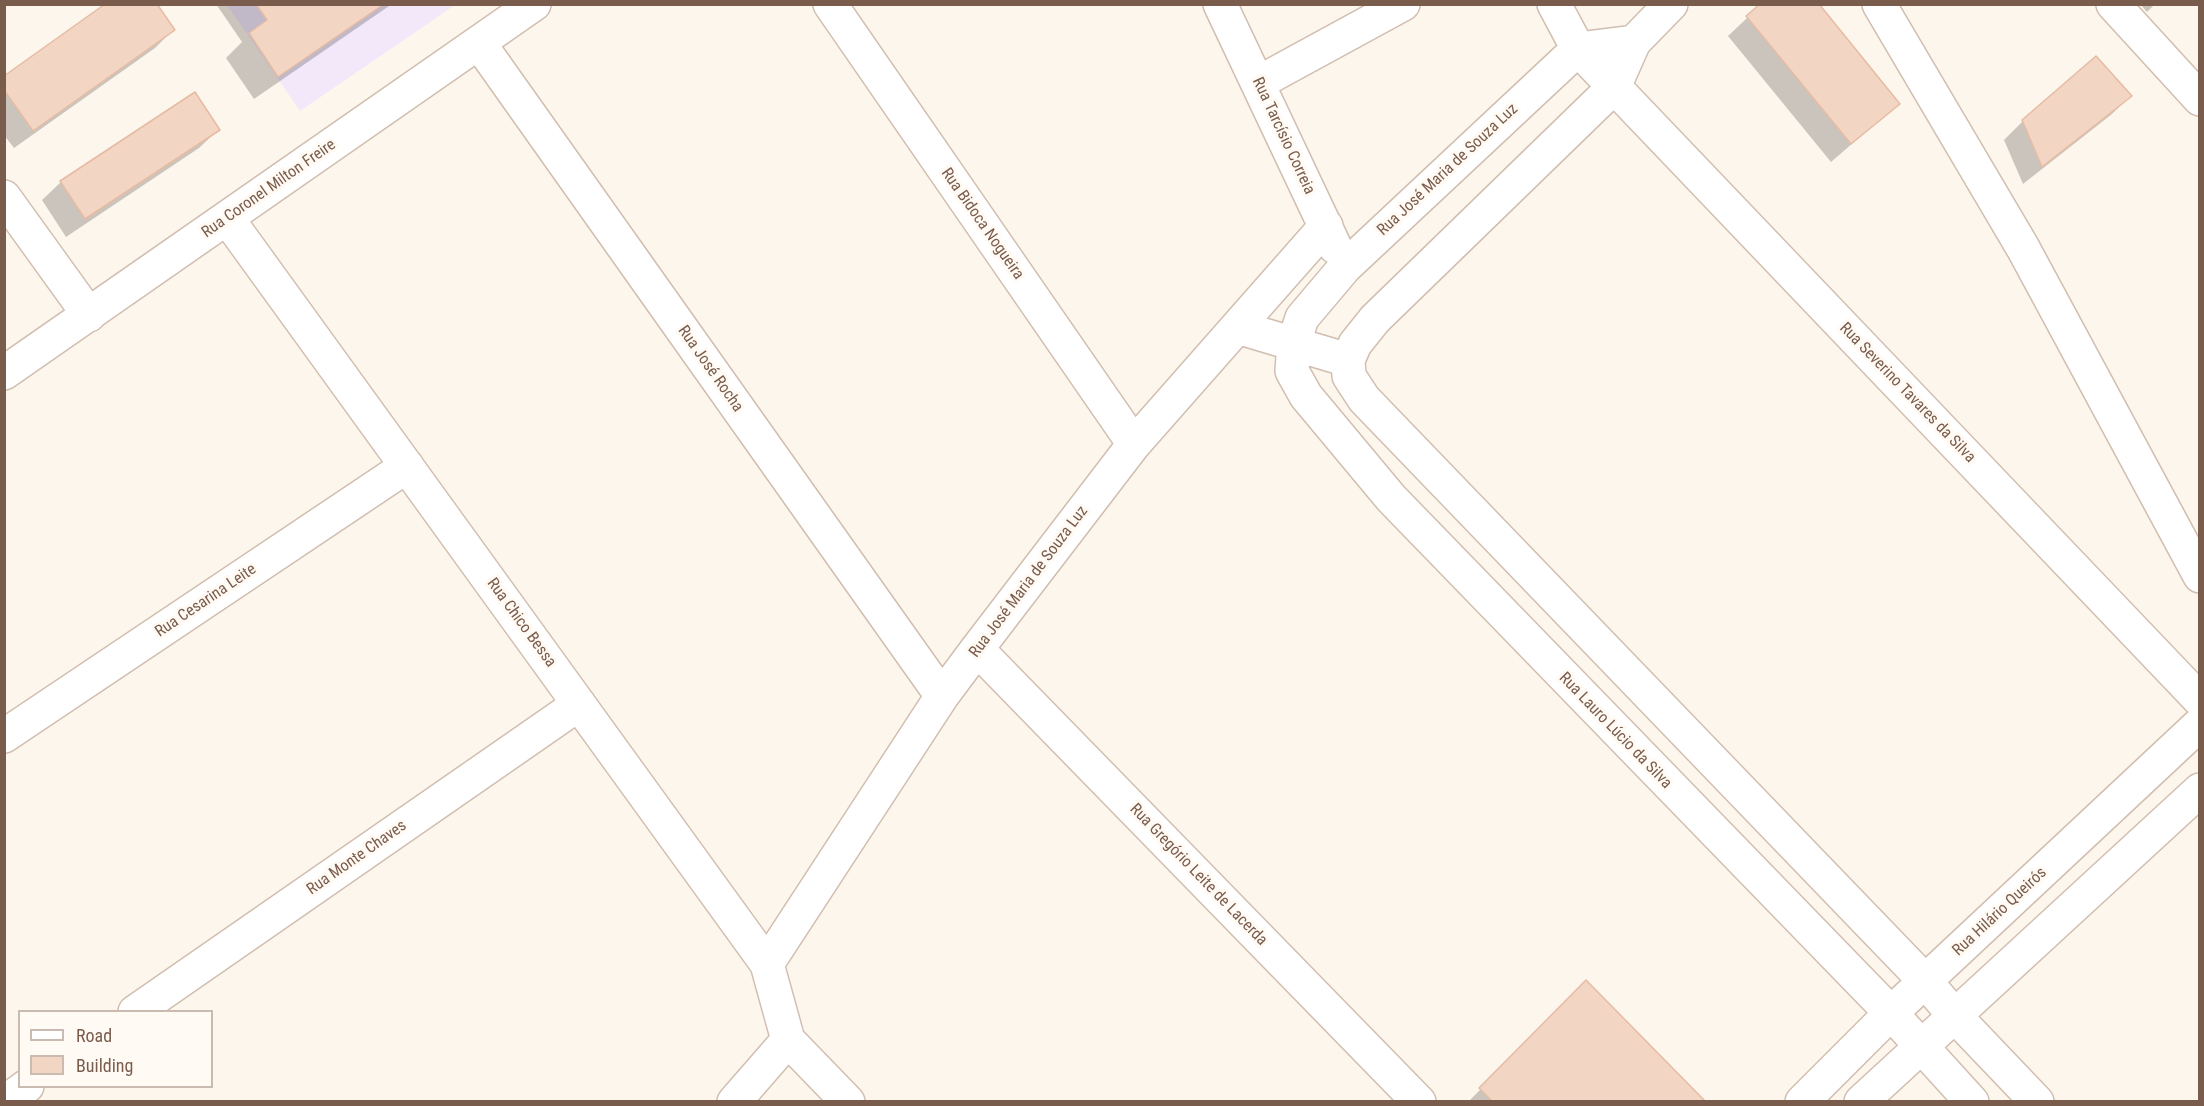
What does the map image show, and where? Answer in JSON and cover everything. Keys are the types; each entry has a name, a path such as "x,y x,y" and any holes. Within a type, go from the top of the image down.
{"street":[{"name":"Rua Coronel Milton Freire","path":"4,373 534,4"},
{"name":"Rua Bidoca Nogueira","path":"830,4 1134,444"},
{"name":"Rua Tarcísio Correia","path":"1220,4 1345,267"},
{"path":"1258,83 1403,4"},
{"name":"Rua Severino Tavares da Silva","path":"1554,4 1578,49 2199,700"},
{"path":"1671,4 1634,42 1614,87 1375,319 1355,344 1348,360 1348,376 1364,399 1926,982 1954,1015 2037,1101"},
{"path":"1879,4 2023,248 2199,576"},
{"path":"2113,4 2199,99"},
{"path":"1578,49 1634,42"},
{"name":"Rua José Rocha","path":"479,43 942,696"},
{"name":"Rua José Maria de Souza Luz","path":"1294,342 1302,318 1345,267 1578,49"},
{"path":"4,197 89,315"},
{"name":"Rua Chico Bessa","path":"227,218 767,964 788,1040"},
{"name":"Rua José Maria de Souza Luz","path":"767,964 942,696 977,649 1134,444 1326,226"},
{"path":"1237,327 1294,342 1348,360"},
{"name":"Rua Lauro Lúcio da Silva","path":"1294,342 1292,371 1306,396 1390,498 1891,1013 1972,1101"},
{"name":"Rua Cesarina Leite","path":"4,736 407,466"},
{"name":"Rua Gregório Leite de Lacerda","path":"977,649 1419,1101"},
{"name":"Rua Monte Chaves","path":"136,1010 579,704"},
{"path":"1626,742 1660,707"},
{"name":"Rua Hilário Queirós","path":"1802,1101 1891,1013 2199,724"},
{"path":"1861,1101 2199,790"},
{"path":"734,1101 788,1040 848,1101"},
{"path":"5,1101 24,1088"}],"shaded area":[{"path":"227,5 455,5 300,111"}],"building":[{"path":"105,4 157,4 175,30 33,131 4,90 4,76"},
{"path":"256,4 384,4 278,77 249,33 267,20"},
{"path":"1760,4 1819,4 1900,104 1851,144 1746,16"},
{"path":"2096,56 2132,96 2042,167 2022,120"},
{"path":"195,92 220,130 85,219 60,181"},
{"path":"1586,980 1706,1102 1493,1102 1479,1088"}]}
